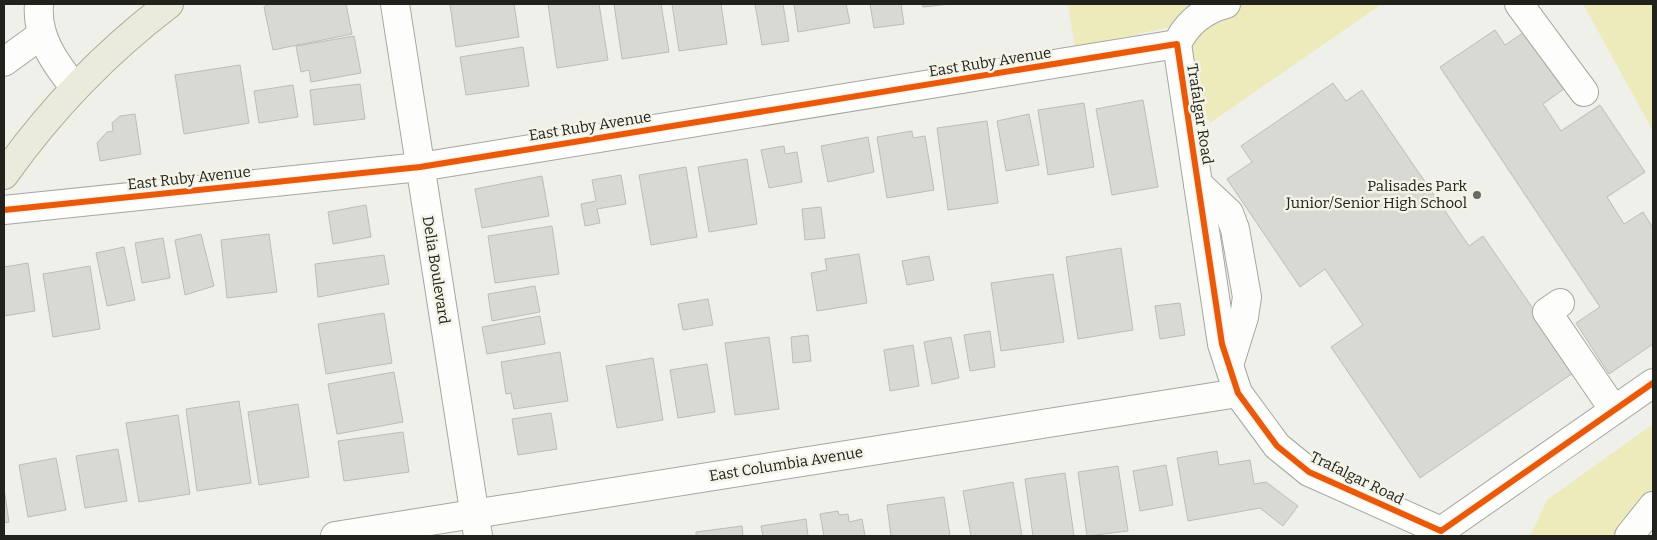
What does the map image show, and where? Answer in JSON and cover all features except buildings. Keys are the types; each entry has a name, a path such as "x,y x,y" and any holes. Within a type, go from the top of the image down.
{"main road":[{"path":"8,161 75,88 169,4"}],"street":[{"path":"38,4 41,35 58,66 75,88"},
{"name":"Delia Boulevard","path":"395,4 476,525"},
{"path":"1177,44 1198,16 1226,4"},
{"path":"1519,4 1584,92"},
{"path":"4,62 41,35"},
{"name":"East Ruby Avenue","path":"4,210 420,167 1177,44"},
{"name":"Trafalgar Road","path":"1177,44 1222,344 1238,393 1277,446 1309,472 1441,531 1653,383"},
{"path":"1560,302 1547,312 1614,410"},
{"name":"East Columbia Avenue","path":"335,536 476,525 1238,393"},
{"path":"1629,536 1653,506"}],"shaded area":[{"path":"1068,4 1382,4 1210,123 1170,27 1075,48"},
{"path":"1583,4 1653,4 1653,131"},
{"path":"1653,424 1653,498 1632,536 1530,536 1547,500"}],"cycle path":[{"path":"4,210 420,167 1177,44 1222,344 1238,393 1277,446 1309,472 1441,531 1653,383"}],"place":[{"name":"Palisades Park Junior/Senior High School","path":"1477,195"}]}
